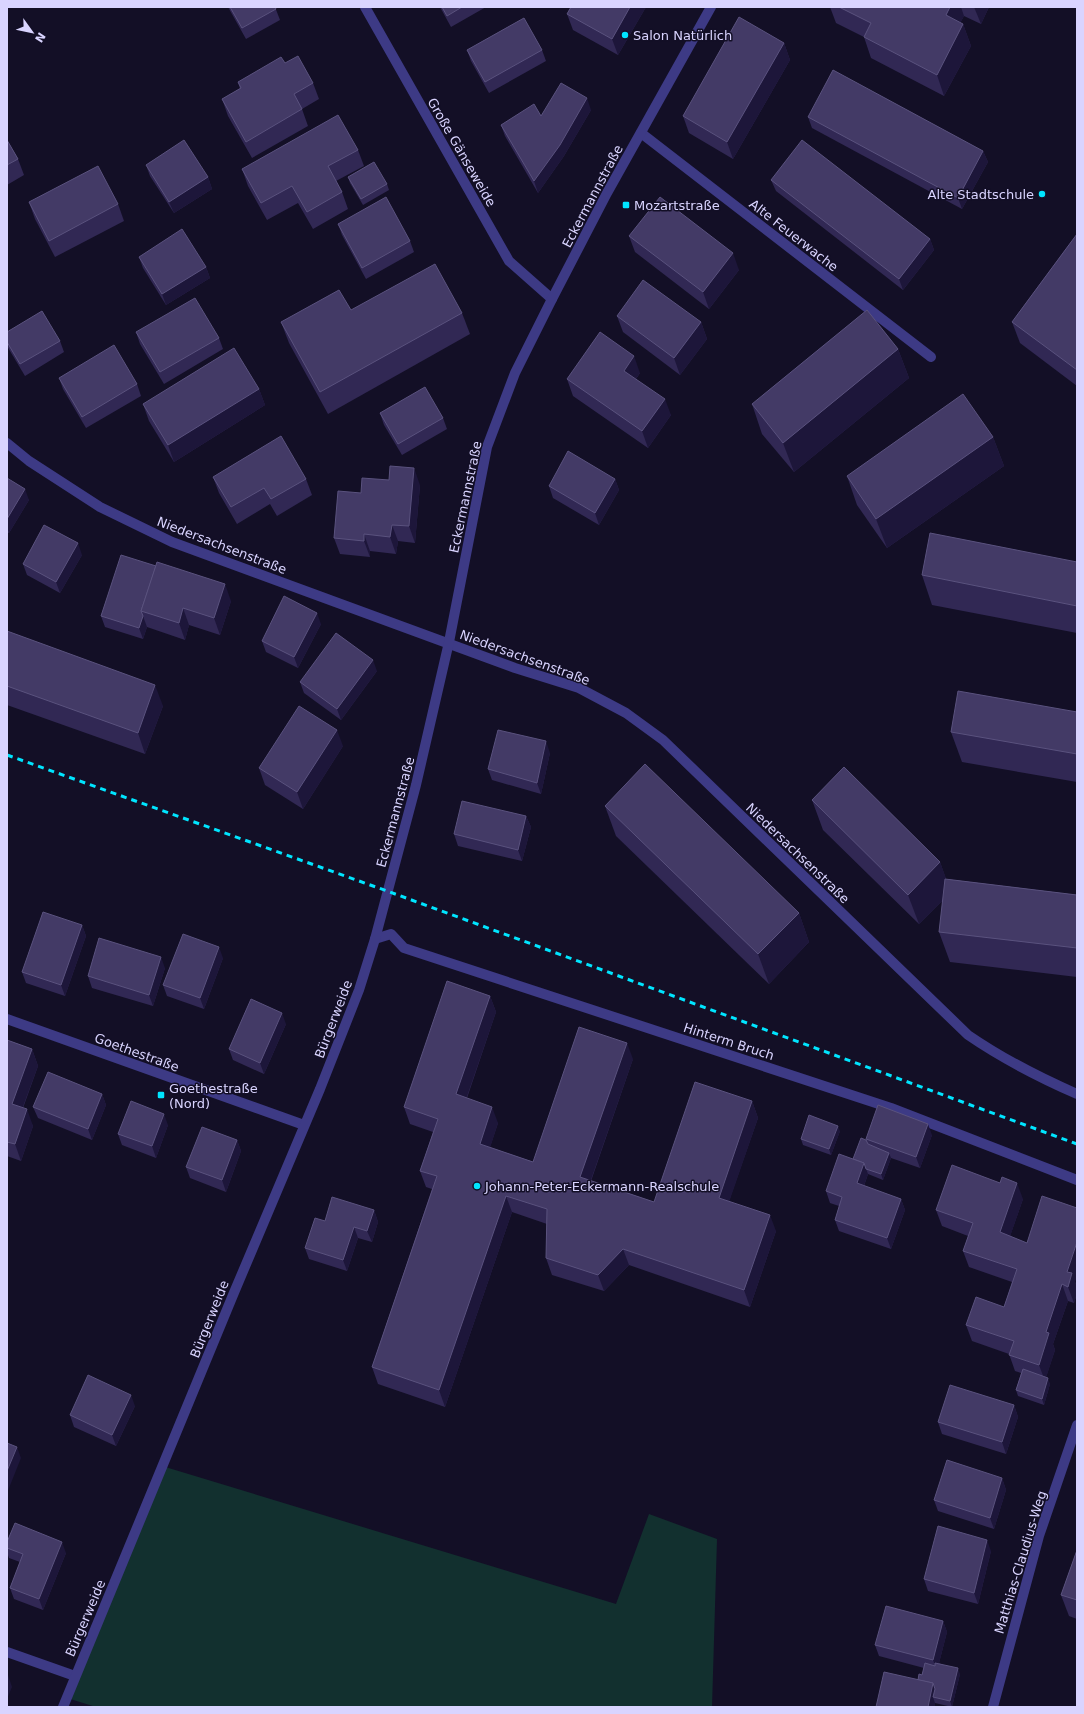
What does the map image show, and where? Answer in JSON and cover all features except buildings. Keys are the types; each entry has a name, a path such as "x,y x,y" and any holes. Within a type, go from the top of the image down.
{"street":[{"name":"Große Gänseweide","path":"365,7 509,261 552,298"},
{"name":"Eckermannstraße","path":"375,938 416,785 449,642 486,447 515,373 552,298 711,7"},
{"name":"Alte Feuerwache","path":"641,133 932,357"},
{"name":"Niedersachsenstraße","path":"7,443 28,461 100,507 172,542 449,642 515,668 579,688 626,713 662,740 968,1035 1002,1058 1045,1080 1077,1094"},
{"name":"Hinterm Bruch","path":"375,938 391,934 404,948 891,1108 1077,1180"},
{"name":"Bürgerweide","path":"64,1707 75,1676 359,990 375,938"},
{"name":"Goethestraße","path":"7,1019 304,1125"},
{"name":"Matthias-Claudius-Weg","path":"993,1707 1039,1536 1077,1425"},
{"path":"7,1652 75,1676"}],"green space":[{"path":"162,1466 616,1604 649,1514 717,1539 712,1707 96,1707 67,1698"}],"railway":[{"path":"7,755 387,891 1077,1144"}],"place":[{"name":"Salon Natürlich","path":"625,35"},
{"name":"Alte Stadtschule","path":"1042,194"},
{"name":"Mozartstraße","path":"626,205"},
{"name":"Goethestraße (Nord)","path":"161,1095"},
{"name":"Johann-Peter-Eckermann-Realschule","path":"477,1186"}]}
